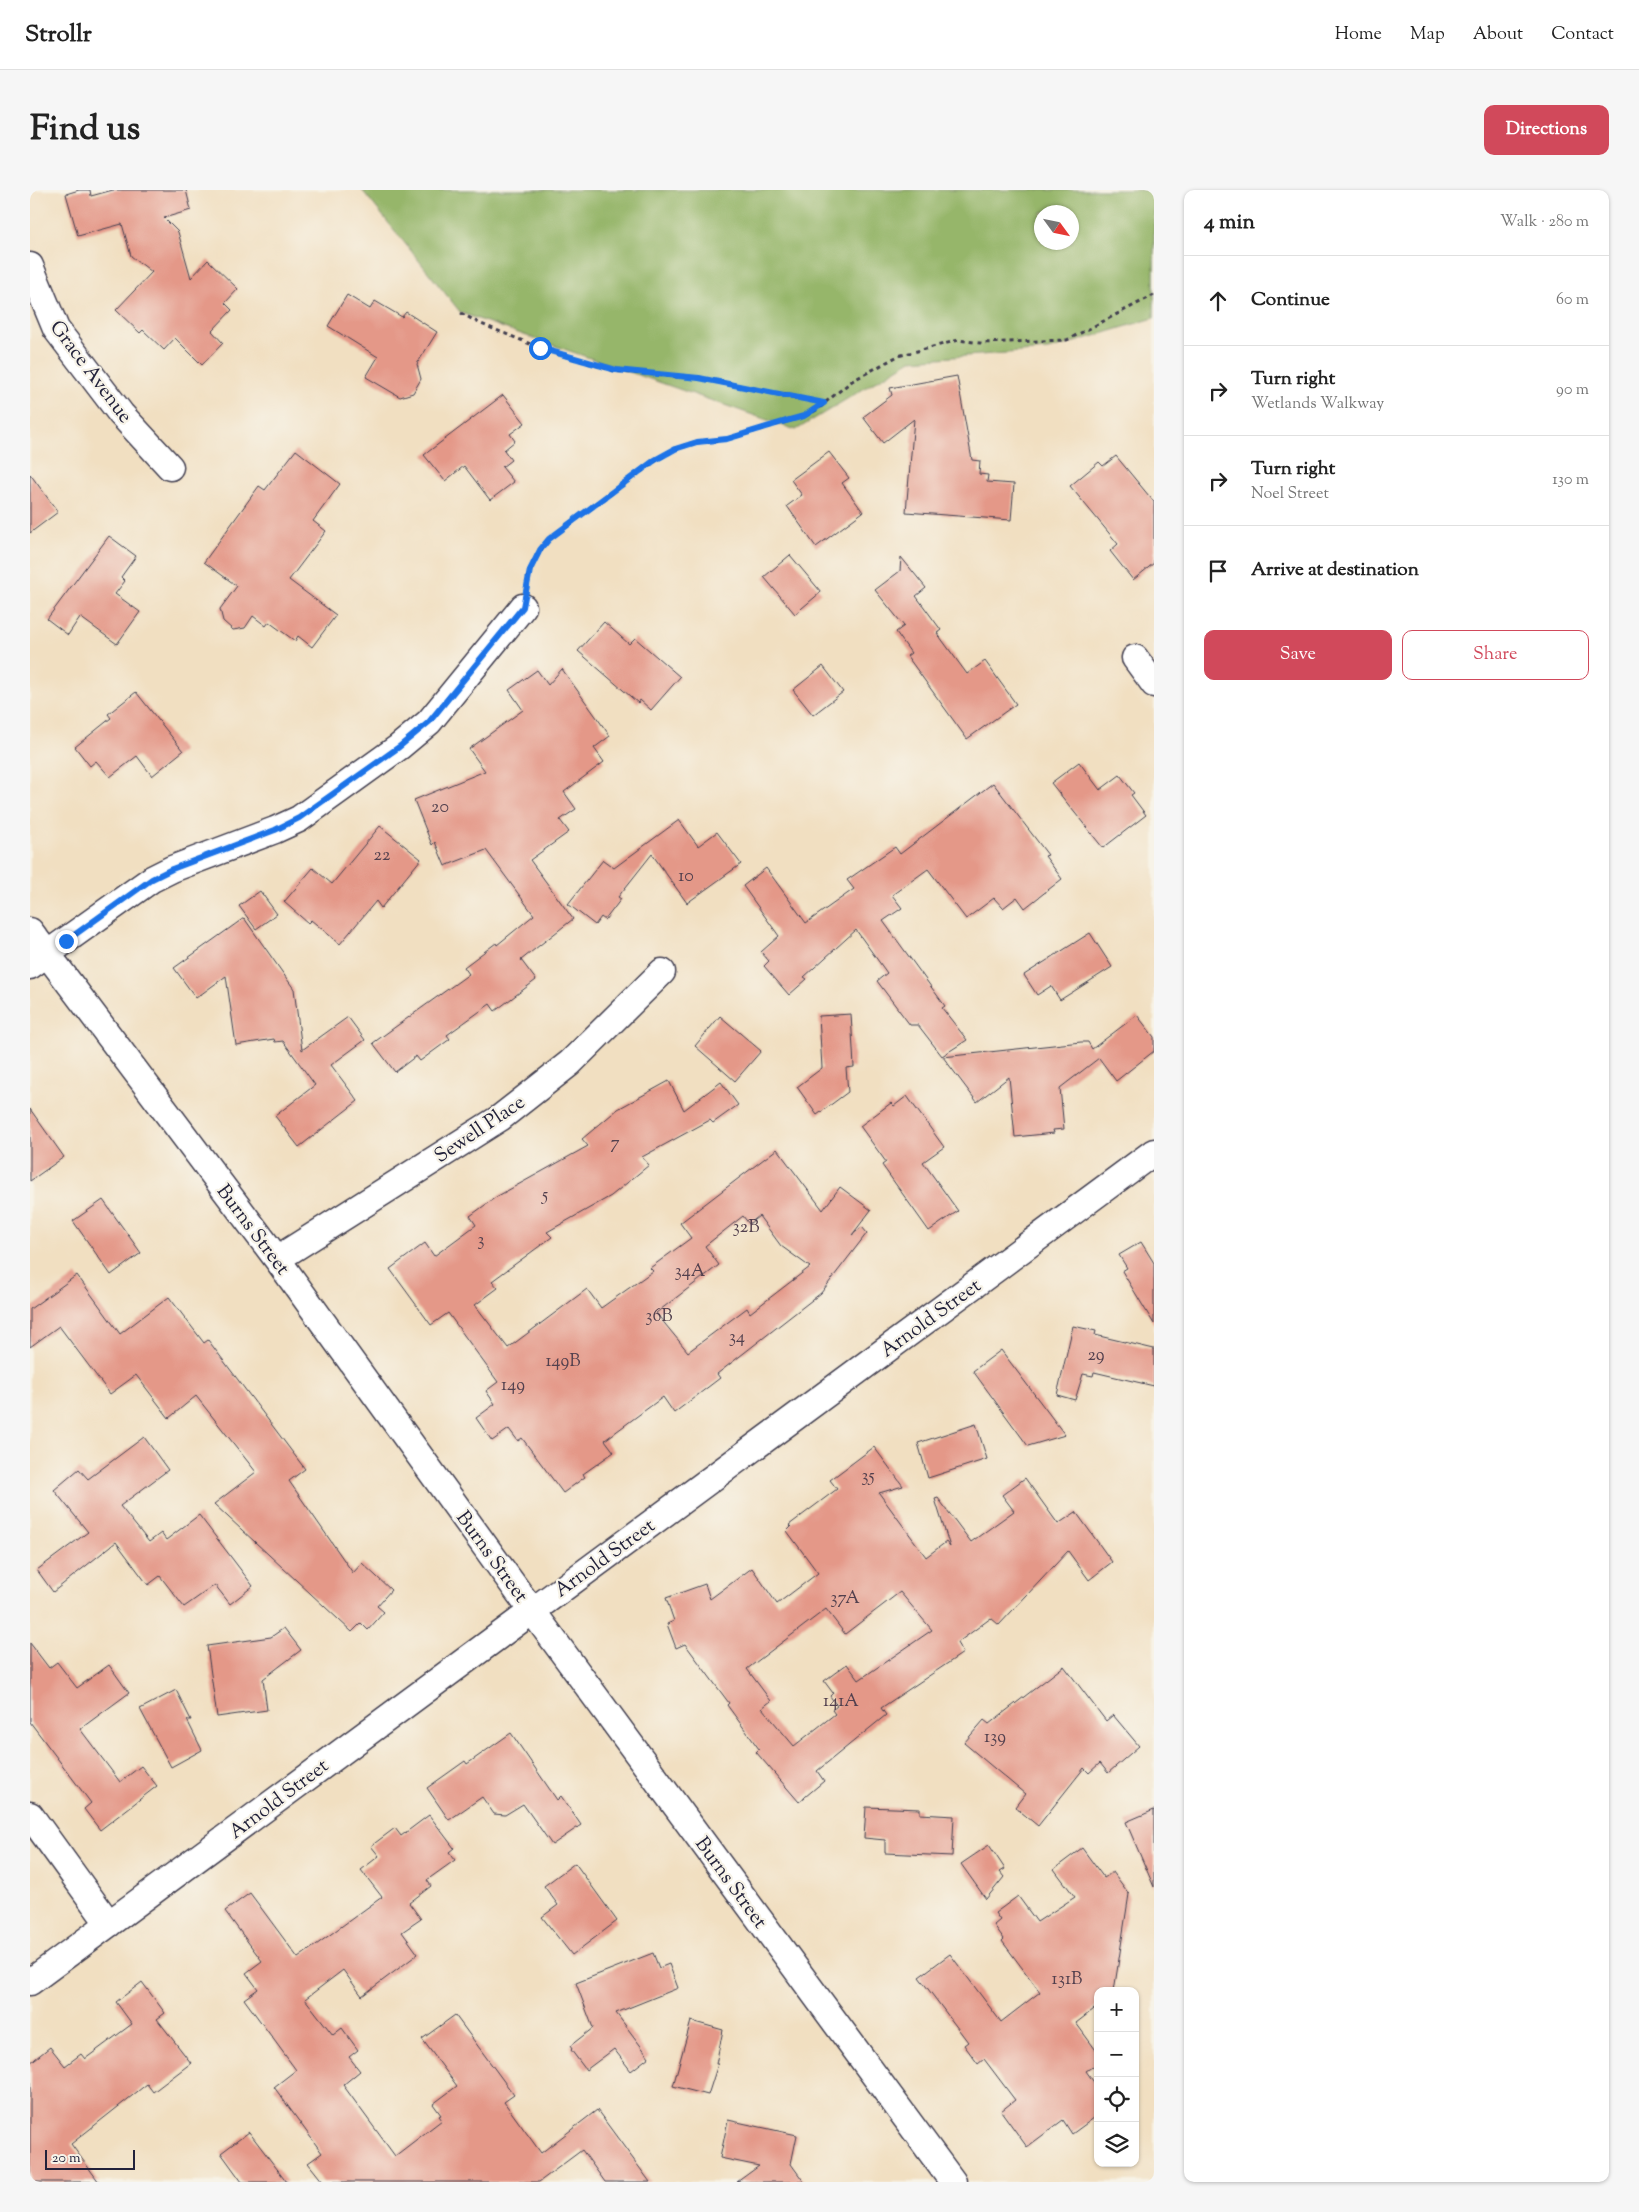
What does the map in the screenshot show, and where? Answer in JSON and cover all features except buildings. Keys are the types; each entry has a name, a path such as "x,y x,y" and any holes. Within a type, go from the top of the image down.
{"street":[{"name":"Grace Avenue","path":"30,266 56,329 121,414 170,467"},
{"path":"38,960 152,879 172,869 275,830 299,818 399,747 429,722 523,607"},
{"path":"1135,658 1154,684"},
{"name":"Burns Street","path":"30,931 38,960 277,1259 954,2182"},
{"name":"Sewell Place","path":"277,1259 500,1118 570,1063 662,972"},
{"name":"Arnold Street","path":"30,1982 1154,1152"},
{"path":"30,1815 109,1924"}],"path":[{"path":"523,607 530,570 540,550 549,539 655,460 675,449 697,442 727,439 804,416 852,381 898,356 959,340 980,344 1067,340 1154,295"},
{"path":"460,313 540,348 616,370 699,378 824,403"}],"green space":[{"path":"362,190 1154,190 1154,318 1048,350 911,360 796,430 461,313"}],"route":[{"path":"66,941 152,879 172,869 275,830 299,818 399,747 429,722 523,607 530,570 540,550 549,539 655,460 675,449 697,442 727,439 804,416 816,410 824,403 699,378 616,370 540,348"}]}
